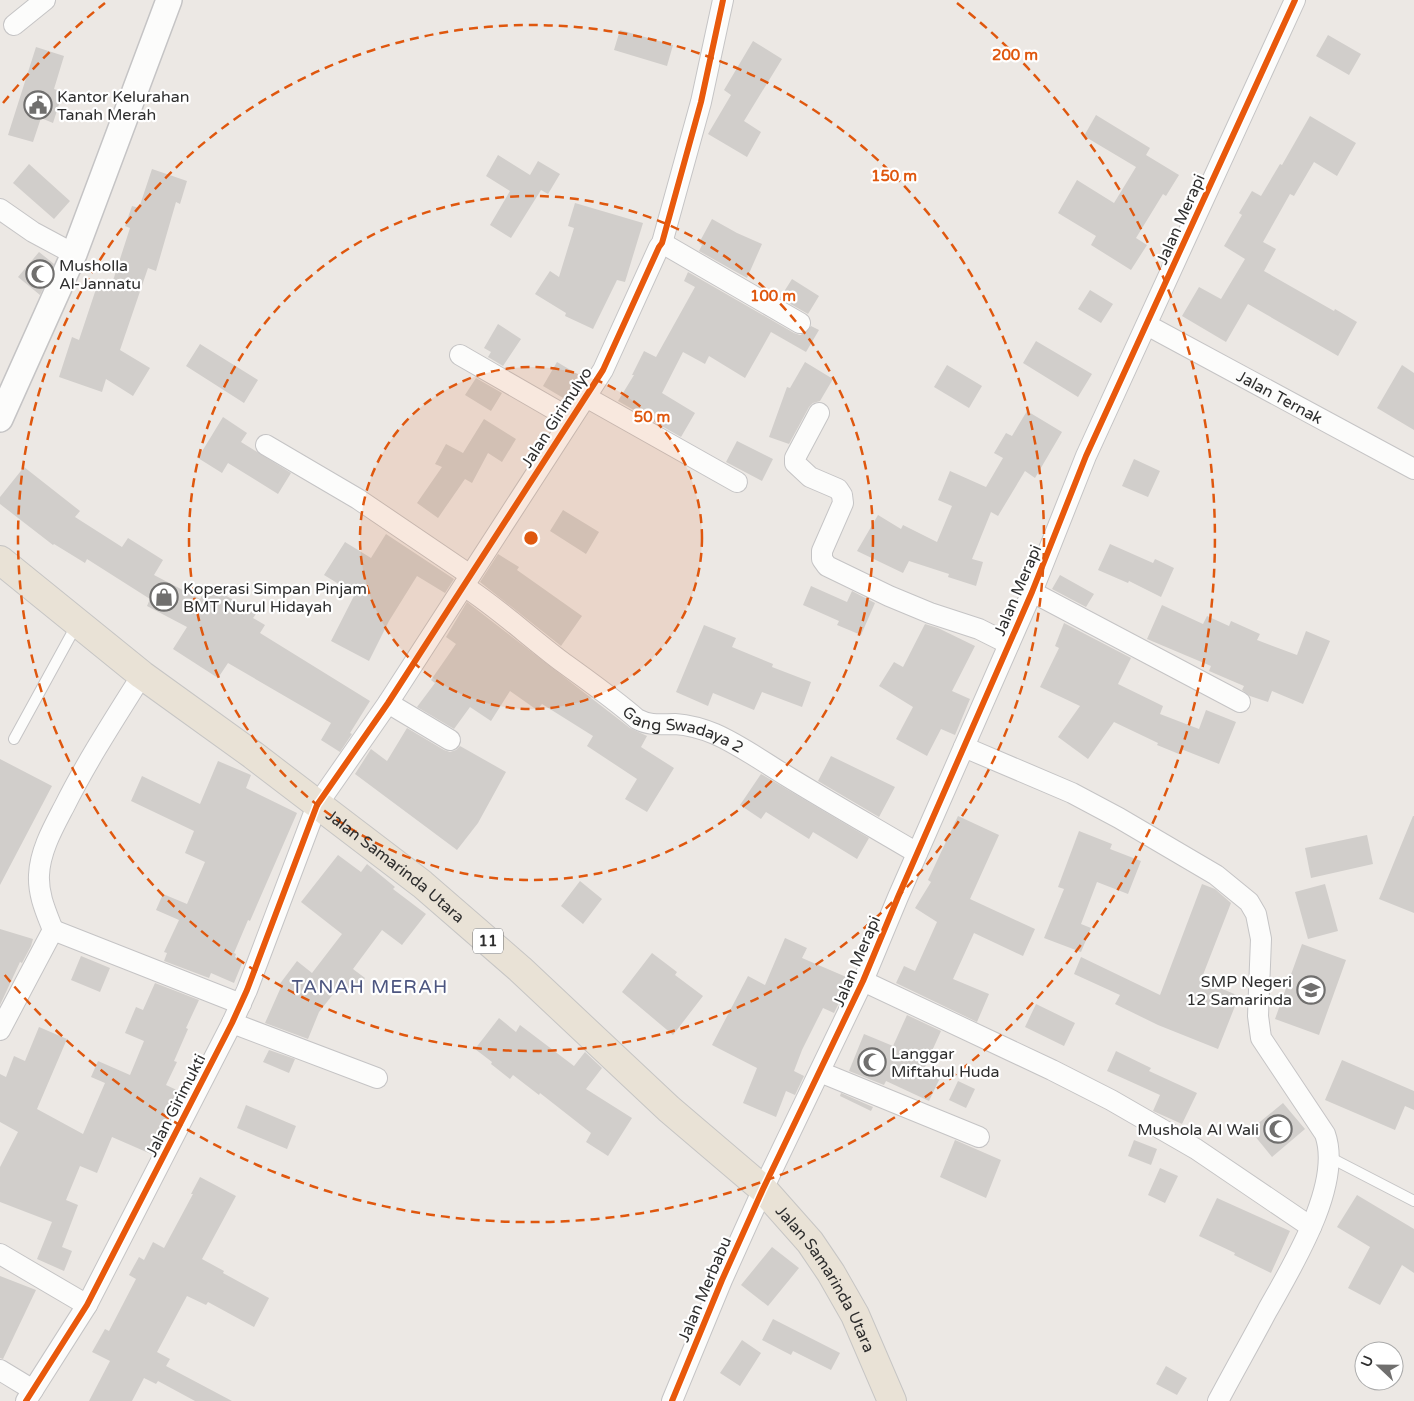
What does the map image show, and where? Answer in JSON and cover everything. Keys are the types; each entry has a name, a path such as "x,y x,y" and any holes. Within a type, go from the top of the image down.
{"highway":[{"name":"Jalan Samarinda Utara","path":"0,560 142,675 380,850 520,969 669,1108 764,1189 810,1242 831,1273 856,1315 892,1401"}],"street":[{"path":"14,25 45,0"},
{"path":"0,420 74,254 169,0"},
{"name":"Jalan Girimulyo","path":"317,805 388,703 603,370 662,243 701,102 723,0"},
{"name":"Jalan Merapi","path":"764,1189 864,981 917,853 1032,592 1086,456 1295,0"},
{"path":"0,209 34,232 74,254"},
{"path":"662,243 800,323"},
{"name":"Jalan Ternak","path":"1147,325 1414,469"},
{"path":"460,355 571,419"},
{"path":"586,397 737,482"},
{"path":"819,413 795,458 795,462 810,477 838,489 842,495 843,503 822,551 822,559 827,566 889,596 930,613 979,629 1009,644"},
{"name":"Gang Swadaya 2","path":"266,445 358,499 467,580 482,598 561,662 637,719 646,724 691,726 737,745 782,774 917,853"},
{"path":"1032,592 1240,702"},
{"path":"0,1030 53,930 40,894 39,876 41,860 53,829 82,772 142,675"},
{"path":"388,703 450,740"},
{"path":"964,747 1072,793 1119,818 1216,875 1249,902 1256,914 1261,940 1258,1016 1261,1038 1321,1126 1328,1143 1329,1158 1326,1183 1311,1227 1291,1268 1218,1401"},
{"name":"Jalan Girimukti","path":"29,1396 87,1306 232,1023 317,805"},
{"path":"53,930 241,1004"},
{"path":"864,981 1111,1100 1196,1149 1311,1227"},
{"path":"232,1023 377,1078"},
{"path":"820,1072 979,1137"},
{"name":"Jalan Merbabu","path":"672,1401 722,1280 764,1189"},
{"path":"0,1254 87,1306"},
{"path":"0,1370 29,1396"}],"lane":[{"path":"14,739 78,623"},
{"path":"1329,1158 1414,1201"}],"building":[{"path":"620,30 673,45 667,66 614,50"},
{"path":"1328,35 1361,54 1349,75 1316,56"},
{"path":"753,41 782,59 744,121 761,132 747,157 708,134 731,95 724,90"},
{"name":"Kantor Kelurahan Tanah Merah","path":"36,47 64,56 54,89 63,92 53,123 41,118 33,142 8,135"},
{"path":"1096,115 1150,148 1146,155 1179,175 1166,196 1163,194 1136,238 1147,245 1131,270 1091,245 1096,236 1058,213 1077,180 1114,203 1136,167 1084,136"},
{"path":"1310,116 1356,143 1337,176 1314,162 1294,196 1290,194 1263,242 1276,249 1264,271 1357,322 1338,356 1248,304 1226,342 1182,316 1199,287 1221,299 1245,259 1224,246 1242,215 1239,213 1252,191 1261,196 1280,164 1282,165"},
{"path":"498,155 530,175 538,161 560,174 548,194 541,190 511,238 490,225 510,191 486,176"},
{"path":"29,164 70,201 54,219 13,183"},
{"path":"152,169 187,181 180,204 176,202 156,271 148,268 120,350 150,368 133,396 106,379 102,392 59,377 72,337 79,340 97,286 110,290 130,228 125,226 132,206 139,208"},
{"path":"575,203 643,223 625,282 617,280 593,329 565,316 566,313 535,294 550,271 559,277 574,228 568,226"},
{"path":"712,219 762,244 747,278 699,251 702,245 699,243"},
{"name":"Musholla Al-Jannatu","path":"39,252 54,264 40,295 18,277"},
{"path":"688,272 794,333 800,335 805,333 811,326 819,330 806,352 771,332 745,378 709,356 705,364 683,352 662,393 695,413 681,437 618,401 634,375 632,375 644,351 656,357 695,287 684,281"},
{"path":"792,279 819,296 808,314 780,298"},
{"path":"1090,290 1113,304 1101,323 1078,309"},
{"path":"498,324 521,339 503,366 488,357 491,352 484,348"},
{"path":"1036,341 1092,374 1078,397 1023,363"},
{"path":"200,344 258,380 244,403 186,366"},
{"path":"557,362 579,375 565,399 543,386"},
{"path":"805,362 833,379 820,401 813,403 809,407 789,444 769,437 787,387 790,388"},
{"path":"947,365 982,386 969,408 934,387"},
{"path":"1402,365 1414,373 1414,430 1377,408"},
{"path":"476,378 502,393 491,411 465,395"},
{"path":"1027,411 1062,432 1035,478 1025,471 998,516 991,512 972,559 983,562 976,586 948,577 949,574 909,561 903,573 857,551 878,515 901,529 903,525 937,542 952,506 938,500 950,471 986,487 1003,458 994,453 1006,433 1012,436"},
{"path":"223,417 247,433 241,442 291,473 278,494 228,463 222,473 198,458"},
{"path":"484,419 516,439 502,462 488,453 472,483 465,479 438,518 417,503 442,467 435,464 446,444 463,453"},
{"path":"737,441 773,459 762,481 726,462"},
{"path":"1134,459 1160,471 1148,497 1122,486"},
{"path":"24,467 80,511 75,517 122,547 128,538 163,560 154,575 200,599 209,585 256,614 253,618 265,625 260,633 370,701 340,752 321,740 331,723 228,663 218,678 173,649 187,627 147,606 150,599 87,559 85,563 53,545 0,504 0,497"},
{"path":"563,510 599,532 586,554 550,531"},
{"path":"386,534 454,579 445,593 417,576 389,621 369,661 331,641 355,594 324,575 345,542 371,558"},
{"path":"1110,544 1153,563 1155,559 1174,568 1161,597 1129,581 1128,583 1098,570"},
{"path":"498,554 519,567 517,570 582,616 561,646 480,582"},
{"path":"1060,575 1094,594 1086,607 1052,589"},
{"path":"811,586 847,602 852,591 875,603 861,635 837,625 839,621 803,605"},
{"path":"467,602 630,728 647,736 641,747 674,768 647,812 625,799 637,779 587,746 593,736 542,704 537,710 510,691 491,721 470,707 454,729 417,707 435,683 431,680 456,644 446,637"},
{"path":"1162,605 1203,624 1207,616 1229,626 1231,621 1260,634 1257,640 1297,655 1306,631 1330,641 1303,704 1272,691 1268,702 1250,696 1242,690 1244,686 1209,671 1211,666 1147,639"},
{"path":"1064,623 1131,658 1118,684 1163,706 1160,714 1199,729 1206,710 1236,722 1219,764 1181,749 1179,754 1157,745 1158,743 1114,722 1088,759 1058,737 1080,706 1040,687 1059,648 1055,646"},
{"path":"925,624 938,628 975,646 952,691 970,699 955,735 941,729 927,756 896,739 913,707 879,686 894,662 903,667"},
{"path":"704,625 736,638 732,647 773,664 772,667 811,682 802,707 762,692 754,710 713,693 708,706 676,692"},
{"path":"407,728 444,750 450,752 460,746 506,772 478,823 457,850 355,774 371,749 387,761"},
{"path":"831,756 895,787 879,817 818,781"},
{"path":"0,759 52,786 0,885"},
{"path":"218,761 251,775 246,788 297,813 234,953 236,954 235,957 243,961 234,983 211,973 209,978 164,961 167,953 164,952 179,920 156,910 163,894 187,904 205,862 185,853 194,831 131,801 142,776 200,804"},
{"path":"761,774 869,838 857,859 813,832 809,839 766,812 761,819 740,805"},
{"path":"958,816 999,835 970,899 1035,929 1023,956 974,933 953,979 989,994 977,1022 896,983 904,966 915,971 937,922 915,908 931,882 928,880"},
{"path":"1414,816 1414,913 1379,899"},
{"path":"1079,831 1112,844 1110,849 1141,861 1128,894 1097,882 1081,924 1091,928 1081,952 1044,938 1064,889 1058,887"},
{"path":"1367,835 1373,864 1311,878 1305,848"},
{"path":"338,855 361,872 367,864 395,887 393,889 426,914 402,945 382,930 353,969 365,978 354,993 342,983 319,1012 308,1039 265,1023 281,987 279,985 297,961 312,973 342,934 301,902"},
{"path":"580,881 602,899 583,924 561,906"},
{"path":"1202,884 1215,889 1231,903 1201,980 1239,996 1218,1049 1158,1025 1115,1004 1120,995 1074,974 1081,957 1160,995"},
{"name":"SMP Negeri 12 Samarinda","path":"1325,884 1338,931 1308,939 1295,892"},
{"path":"0,929 33,939 0,1005"},
{"path":"785,938 807,948 802,958 851,979 834,1013 823,1008 802,1050 794,1071 804,1076 795,1095 786,1091 776,1117 743,1103 757,1068 712,1045 748,976 765,985"},
{"name":"SMP Negeri 12 Samarinda","path":"1302,944 1346,960 1319,1035 1275,1019"},
{"path":"652,953 677,972 675,975 703,996 673,1035 622,992"},
{"path":"81,956 110,968 100,992 71,980"},
{"path":"155,983 199,1000 186,1028 188,1029 174,1061 177,1062 166,1085 181,1092 151,1154 112,1137 97,1173 80,1166 66,1200 78,1205 62,1247 72,1251 64,1271 37,1259 52,1222 0,1202 0,1167 18,1132 0,1122 0,1074 6,1077 14,1056 25,1061 39,1027 67,1039 37,1109 83,1134 105,1083 91,1077 98,1061 130,1075 144,1041 125,1033 136,1007 143,1010"},
{"path":"1036,1004 1075,1023 1064,1046 1025,1027"},
{"path":"907,1015 941,1031 923,1071 940,1078 929,1101 886,1081 884,1085 849,1071 864,1034 893,1046"},
{"path":"499,1018 516,1032 520,1025 574,1066 585,1052 602,1068 586,1089 632,1118 608,1156 586,1142 591,1133 540,1093 539,1095 513,1075 510,1079 475,1049"},
{"path":"269,1050 295,1059 289,1073 263,1062"},
{"path":"1116,1051 1151,1068 1149,1071 1197,1093 1182,1124 1153,1111 1160,1095 1107,1071"},
{"path":"1342,1060 1414,1091 1414,1110 1405,1106 1395,1130 1325,1100"},
{"path":"958,1081 975,1089 966,1108 949,1100"},
{"path":"841,1093 873,1107 871,1111 840,1096"},
{"name":"Mushola Al Wali","path":"1283,1103 1305,1129 1272,1157 1250,1130"},
{"path":"246,1105 296,1126 287,1149 237,1128"},
{"path":"955,1140 1001,1160 986,1198 940,1177"},
{"path":"1134,1140 1157,1149 1151,1165 1128,1156"},
{"path":"1160,1168 1178,1176 1165,1203 1148,1195"},
{"path":"200,1177 236,1196 202,1259 224,1271 223,1273 269,1298 254,1327 208,1302 206,1305 187,1296 157,1352 170,1359 166,1366 232,1401 195,1401 158,1381 156,1384 144,1378 132,1401 89,1401 110,1361 92,1352 105,1329 109,1331 136,1279 129,1275 139,1257 144,1260 153,1242 164,1248"},
{"path":"1357,1195 1414,1229 1414,1273 1402,1265 1380,1305 1348,1288 1370,1247 1337,1227"},
{"path":"1217,1198 1290,1231 1271,1273 1199,1236"},
{"path":"772,1247 799,1268 768,1306 741,1285"},
{"path":"0,1276 36,1290 3,1359 0,1358"},
{"path":"773,1319 840,1353 831,1370 793,1351 791,1355 762,1340"},
{"path":"742,1340 761,1353 740,1386 720,1373"},
{"path":"1166,1366 1187,1378 1177,1395 1156,1384"}],"cycle path":[{"path":"26,1401 87,1305 232,1023 247,990 317,805 388,703 603,370 662,243 701,102 723,0"},
{"path":"672,1401 722,1280 763,1189 863,981 1032,592 1086,456 1295,0"}],"place":[{"name":"Kantor Kelurahan Tanah Merah","path":"38,105"},
{"name":"Musholla Al-Jannatu","path":"40,274"},
{"name":"Koperasi Simpan Pinjam BMT Nurul Hidayah","path":"164,597"},
{"name":"SMP Negeri 12 Samarinda","path":"1311,990"},
{"name":"Langgar Miftahul Huda","path":"872,1062"},
{"name":"Mushola Al Wali","path":"1278,1129"}],"district":[{"name":"TANAH MERAH","path":"370,986"}]}
